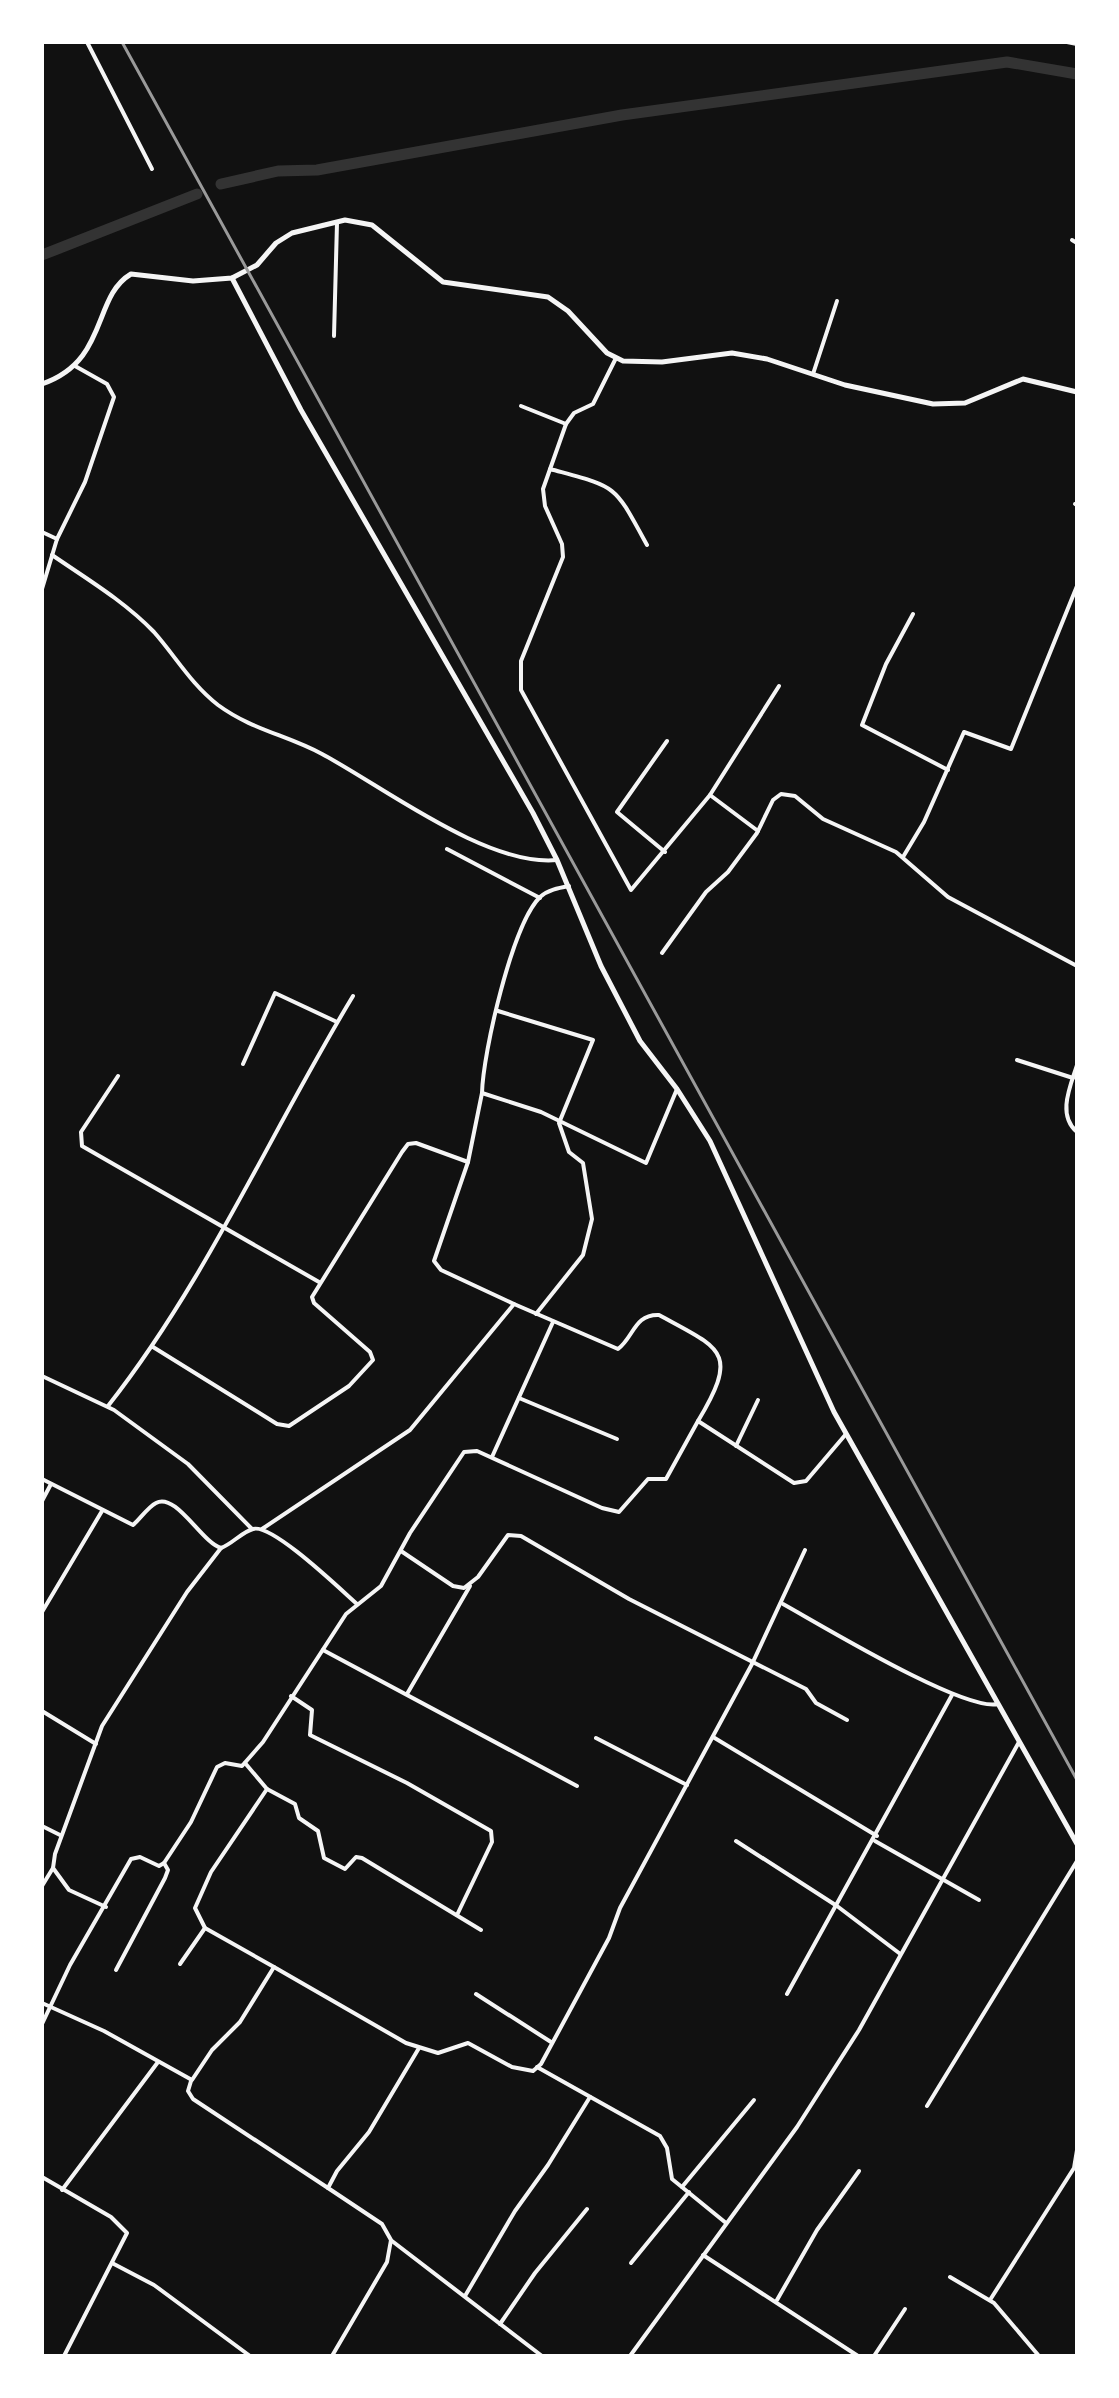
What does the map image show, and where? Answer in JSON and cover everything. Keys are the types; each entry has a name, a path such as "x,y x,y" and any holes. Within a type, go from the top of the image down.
{"street":[{"path":"87,42 152,169"},
{"path":"1067,42 1077,44"},
{"path":"334,336 337,221"},
{"path":"42,384 75,366 97,334 115,289 121,280 131,274 193,281 232,278 257,265 276,243 292,233 337,221 372,225 443,282 548,297 568,311 590,336 623,361 662,362 732,353 767,359 845,385 933,404 965,403 1023,379 1077,392"},
{"path":"232,278 301,410 557,860 601,966 640,1041 677,1089 710,1141 846,1434 1077,1844"},
{"path":"813,374 837,301"},
{"path":"616,358 593,404 574,413 566,424 550,469 543,497 562,544 563,557 521,661 521,690 628,888 635,889 710,795 779,686"},
{"path":"42,589 57,539 85,482 114,397 107,384 75,366"},
{"path":"521,406 566,424"},
{"path":"550,469 613,488 626,504 647,545"},
{"path":"42,532 57,539"},
{"path":"52,555 115,598 154,633 188,679 219,705 257,730 319,753 394,800 461,833 528,860 557,860"},
{"path":"903,857 964,732 1011,749 1077,586"},
{"path":"913,614 886,664 862,725 948,770"},
{"path":"665,852 617,812 667,741"},
{"path":"662,953 706,892 723,878 758,831 775,798 781,794 792,795 823,819 903,857 948,897 1077,966"},
{"path":"710,795 758,831"},
{"path":"447,849 540,898"},
{"path":"42,2024 70,1965 131,1859 140,1857 159,1866 164,1863 191,1822 217,1767 245,1763 346,1614 381,1586 464,1452 477,1451 602,1508 619,1512 648,1479 666,1479 713,1397 722,1370 720,1352 712,1344 659,1315 640,1319 618,1349 553,1322 435,1265 468,1162 482,1093 483,1072 516,942 540,898 549,891 569,886"},
{"path":"243,1064 275,993 337,1022"},
{"path":"108,1406 153,1347 226,1229 292,1097 353,996"},
{"path":"498,1011 593,1040 559,1123 569,1152 583,1163 592,1219 583,1255 536,1314"},
{"path":"1017,1060 1073,1078"},
{"path":"1077,1065 1066,1119 1077,1132"},
{"path":"118,1076 81,1132 82,1146 319,1282"},
{"path":"482,1093 541,1112 646,1163 677,1089"},
{"path":"153,1347 277,1424 289,1426 349,1386 373,1360 370,1352 314,1303 312,1297 408,1144 425,1146 468,1162"},
{"path":"262,1529 410,1430 514,1304"},
{"path":"492,1457 553,1322"},
{"path":"42,1376 108,1406 188,1464 252,1529"},
{"path":"519,1398 617,1439"},
{"path":"736,1446 758,1400"},
{"path":"698,1421 800,1483 846,1434"},
{"path":"42,1479 133,1525 156,1503 165,1501 178,1508 206,1539 221,1548"},
{"path":"42,1501 51,1484"},
{"path":"42,1612 102,1511"},
{"path":"42,1886 53,1868 60,1835 102,1726 187,1592 221,1548 252,1529 262,1529 278,1537 357,1604"},
{"path":"407,1694 472,1583 508,1535 521,1536 629,1599 806,1689 816,1703 847,1720"},
{"path":"267,1789 197,1898 195,1908 205,1928 393,2038 419,2048 448,2052 455,2045 468,2043 524,2072 537,2067 609,1938 620,1908 752,1664 783,1604 805,1550"},
{"path":"401,1551 453,1586 464,1588 472,1583"},
{"path":"783,1604 952,1695 987,1707 998,1704"},
{"path":"323,1650 577,1786"},
{"path":"787,1994 876,1839 952,1695"},
{"path":"291,1696 312,1710 310,1735 407,1783 491,1831 492,1842 457,1915"},
{"path":"42,1711 96,1744"},
{"path":"713,1737 979,1900"},
{"path":"596,1738 687,1785"},
{"path":"630,2356 797,2127 859,2030 1019,1742"},
{"path":"245,1763 267,1789 295,1804 299,1818 318,1831 324,1858 345,1869 356,1857 362,1858 481,1930"},
{"path":"42,1826 60,1835"},
{"path":"736,1841 837,1906 899,1954"},
{"path":"927,2106 1077,1861"},
{"path":"116,1970 165,1878 168,1870 164,1863"},
{"path":"53,1868 69,1890 106,1907"},
{"path":"180,1964 205,1928"},
{"path":"274,1967 240,2022 212,2050 192,2080 188,2091 193,2099 372,2216 391,2240 542,2356"},
{"path":"476,1994 551,2042"},
{"path":"42,2003 104,2031 192,2080"},
{"path":"328,2188 337,2171 369,2132 419,2048"},
{"path":"62,2190 158,2062"},
{"path":"537,2067 660,2136 667,2148 670,2174 726,2223"},
{"path":"465,2296 515,2211 590,2097"},
{"path":"682,2187 754,2100"},
{"path":"990,2300 1074,2168 1077,2150"},
{"path":"777,2300 817,2230 859,2171"},
{"path":"42,2177 125,2229 126,2239 64,2356"},
{"path":"631,2263 689,2192"},
{"path":"500,2324 535,2273 587,2209"},
{"path":"332,2356 387,2262 391,2240"},
{"path":"703,2255 777,2300 858,2356"},
{"path":"112,2263 154,2285 250,2356"},
{"path":"950,2277 990,2300 1039,2356"},
{"path":"874,2356 905,2309"}],"waterway":[{"path":"221,184 278,171 317,170 622,115 1007,62 1077,74"},
{"path":"42,255 197,194"}],"railway":[{"path":"122,42 1077,1780"}]}
